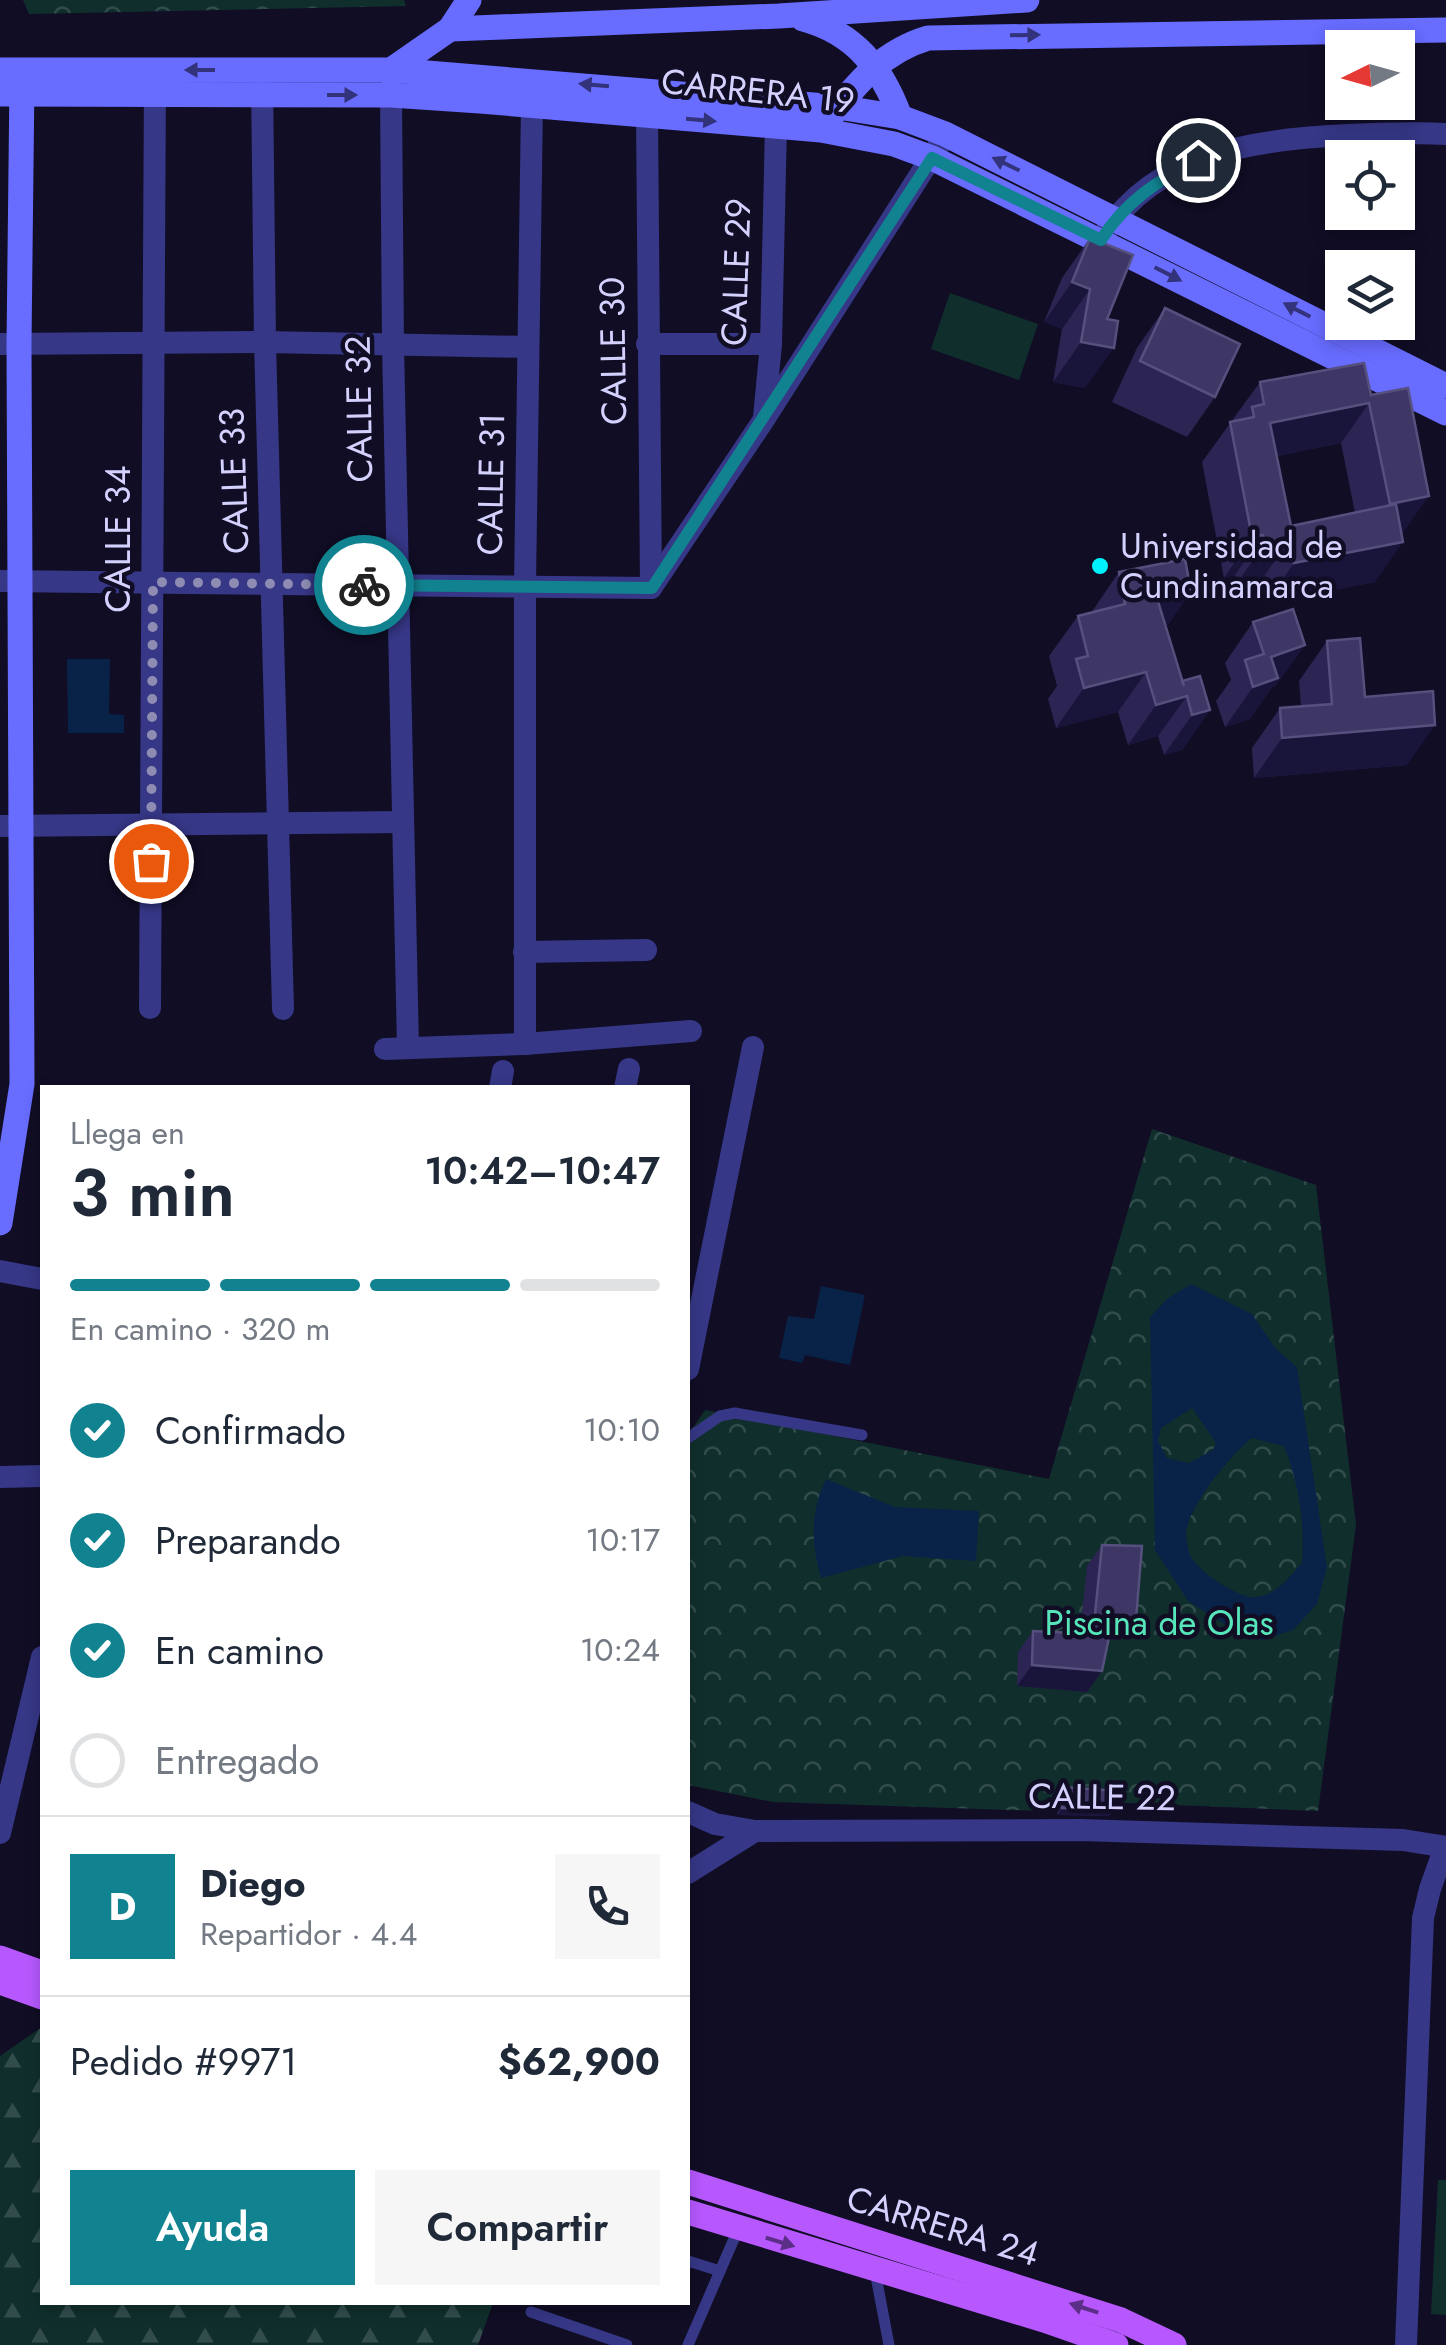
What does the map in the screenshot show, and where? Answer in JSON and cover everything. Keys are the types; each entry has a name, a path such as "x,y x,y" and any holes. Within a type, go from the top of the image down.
{"main road":[{"path":"0,1958 40,1973"},
{"path":"0,1982 40,1996"},
{"name":"CARRERA 24","path":"690,2183 1121,2320 1174,2345"},
{"name":"CARRERA 24","path":"690,2213 1116,2345"}],"street":[{"path":"391,82 450,29 468,0"},
{"path":"450,29 779,16 1027,0"},
{"path":"779,16 806,19 855,44 875,65 900,117"},
{"path":"450,29 463,74 480,101"},
{"path":"821,130 875,65 891,52 928,38 1446,30"},
{"name":"CARRERA 19","path":"11,82 391,82 463,74 838,107 900,117 945,134 1446,386"},
{"path":"0,1223 22,1084 11,825 11,82"},
{"name":"CALLE 34","path":"150,1008 155,82"},
{"name":"CALLE 33","path":"262,82 264,342 282,1010"},
{"name":"CARRERA 19","path":"391,82 480,101 821,130 876,139 932,158 1446,414"},
{"name":"CALLE 32","path":"391,82 392,345 403,822 397,1048 525,1044"},
{"name":"CALLE 31","path":"525,1044 525,586 532,104"},
{"name":"CALLE 30","path":"647,115 652,588"},
{"name":"CALLE 29","path":"764,420 776,126"},
{"path":"10,581 652,588 764,420 945,134"},
{"path":"1101,240 1115,218 1157,181 1236,146 1284,138 1446,134"},
{"path":"10,344 264,342 528,347"},
{"path":"647,344 770,344"},
{"path":"11,825 403,822"},
{"path":"524,952 646,950"},
{"path":"525,1044 691,1031"},
{"path":"690,1347 697,1268 752,1047"},
{"path":"0,1271 40,1279"},
{"path":"0,1476 40,1476"},
{"path":"0,1834 39,1684"},
{"name":"CALLE 22","path":"690,1813 716,1824 755,1831 1080,1830 1403,1840 1446,1847"},
{"path":"690,1872 755,1831"},
{"path":"1406,2345 1424,1918 1446,1847"}],"lane":[{"path":"690,1437 720,1416 735,1413 862,1434"},
{"path":"688,2345 750,2202"},
{"path":"870,2240 889,2345"},
{"path":"690,2262 720,2270"},
{"path":"531,2312 628,2345"}],"green space":[{"path":"23,0 404,0 406,6 29,14"},
{"path":"950,293 1038,324 1019,380 931,349"},
{"name":"Piscina de Olas","path":"1152,1129 1316,1185 1356,1525 1318,1811 1054,1800 1044,1811 773,1802 690,1785 690,1432 705,1410 1049,1479"},
{"path":"40,2028 40,2305 492,2305 478,2345 0,2345 0,2056"},
{"path":"1438,2180 1446,2180 1446,2315 1431,2314"}],"water":[{"path":"67,659 110,659 109,714 124,715 124,733 68,733"},
{"path":"1191,1284 1252,1314 1275,1348 1297,1367 1327,1567 1317,1604 1293,1630 1262,1640 1231,1628 1188,1601 1155,1550 1150,1317 1167,1299","holes":["1192,1408 1216,1443 1213,1450 1189,1463 1167,1458 1158,1441 1161,1428","1252,1438 1284,1446 1294,1475 1303,1532 1302,1563 1274,1590 1253,1597 1227,1588 1200,1568 1190,1555 1186,1532 1212,1481"]},
{"path":"821,1286 865,1295 850,1365 805,1355 802,1363 779,1358 788,1316 814,1319"},
{"path":"826,1479 895,1507 979,1511 976,1561 903,1556 821,1578 814,1528"}],"building":[{"path":"1090,238 1133,255 1107,319 1118,321 1114,348 1081,342 1090,289 1072,282"},
{"path":"1165,308 1240,344 1215,397 1140,361"},
{"path":"1364,363 1371,395 1408,388 1429,496 1390,504 1369,403 1270,423 1291,526 1396,504 1403,542 1294,563 1290,539 1265,544 1263,535 1252,537 1230,422 1254,417 1252,407 1264,404 1260,382"},
{"path":"1185,559 1191,591 1157,598 1182,681 1200,676 1210,710 1192,715 1187,696 1156,705 1146,672 1084,688 1076,659 1088,656 1078,616 1125,604 1119,572"},
{"path":"1293,609 1305,645 1271,657 1278,678 1253,687 1245,660 1264,654 1253,622"},
{"path":"1360,638 1365,697 1433,691 1435,725 1282,738 1280,708 1332,704 1327,641"},
{"path":"1102,1545 1142,1546 1136,1619 1113,1618 1102,1671 1032,1665 1033,1631 1093,1634"},
{"path":"1064,1787 1116,1791 1114,1809 1062,1808"}],"way so far":[{"path":"151,861 153,582 364,585"}],"place":[{"name":"Universidad de Cundinamarca","path":"1100,566"}],"route":[{"path":"364,585 652,588 932,158 1101,240 1115,218 1157,181 1198,160"}]}
